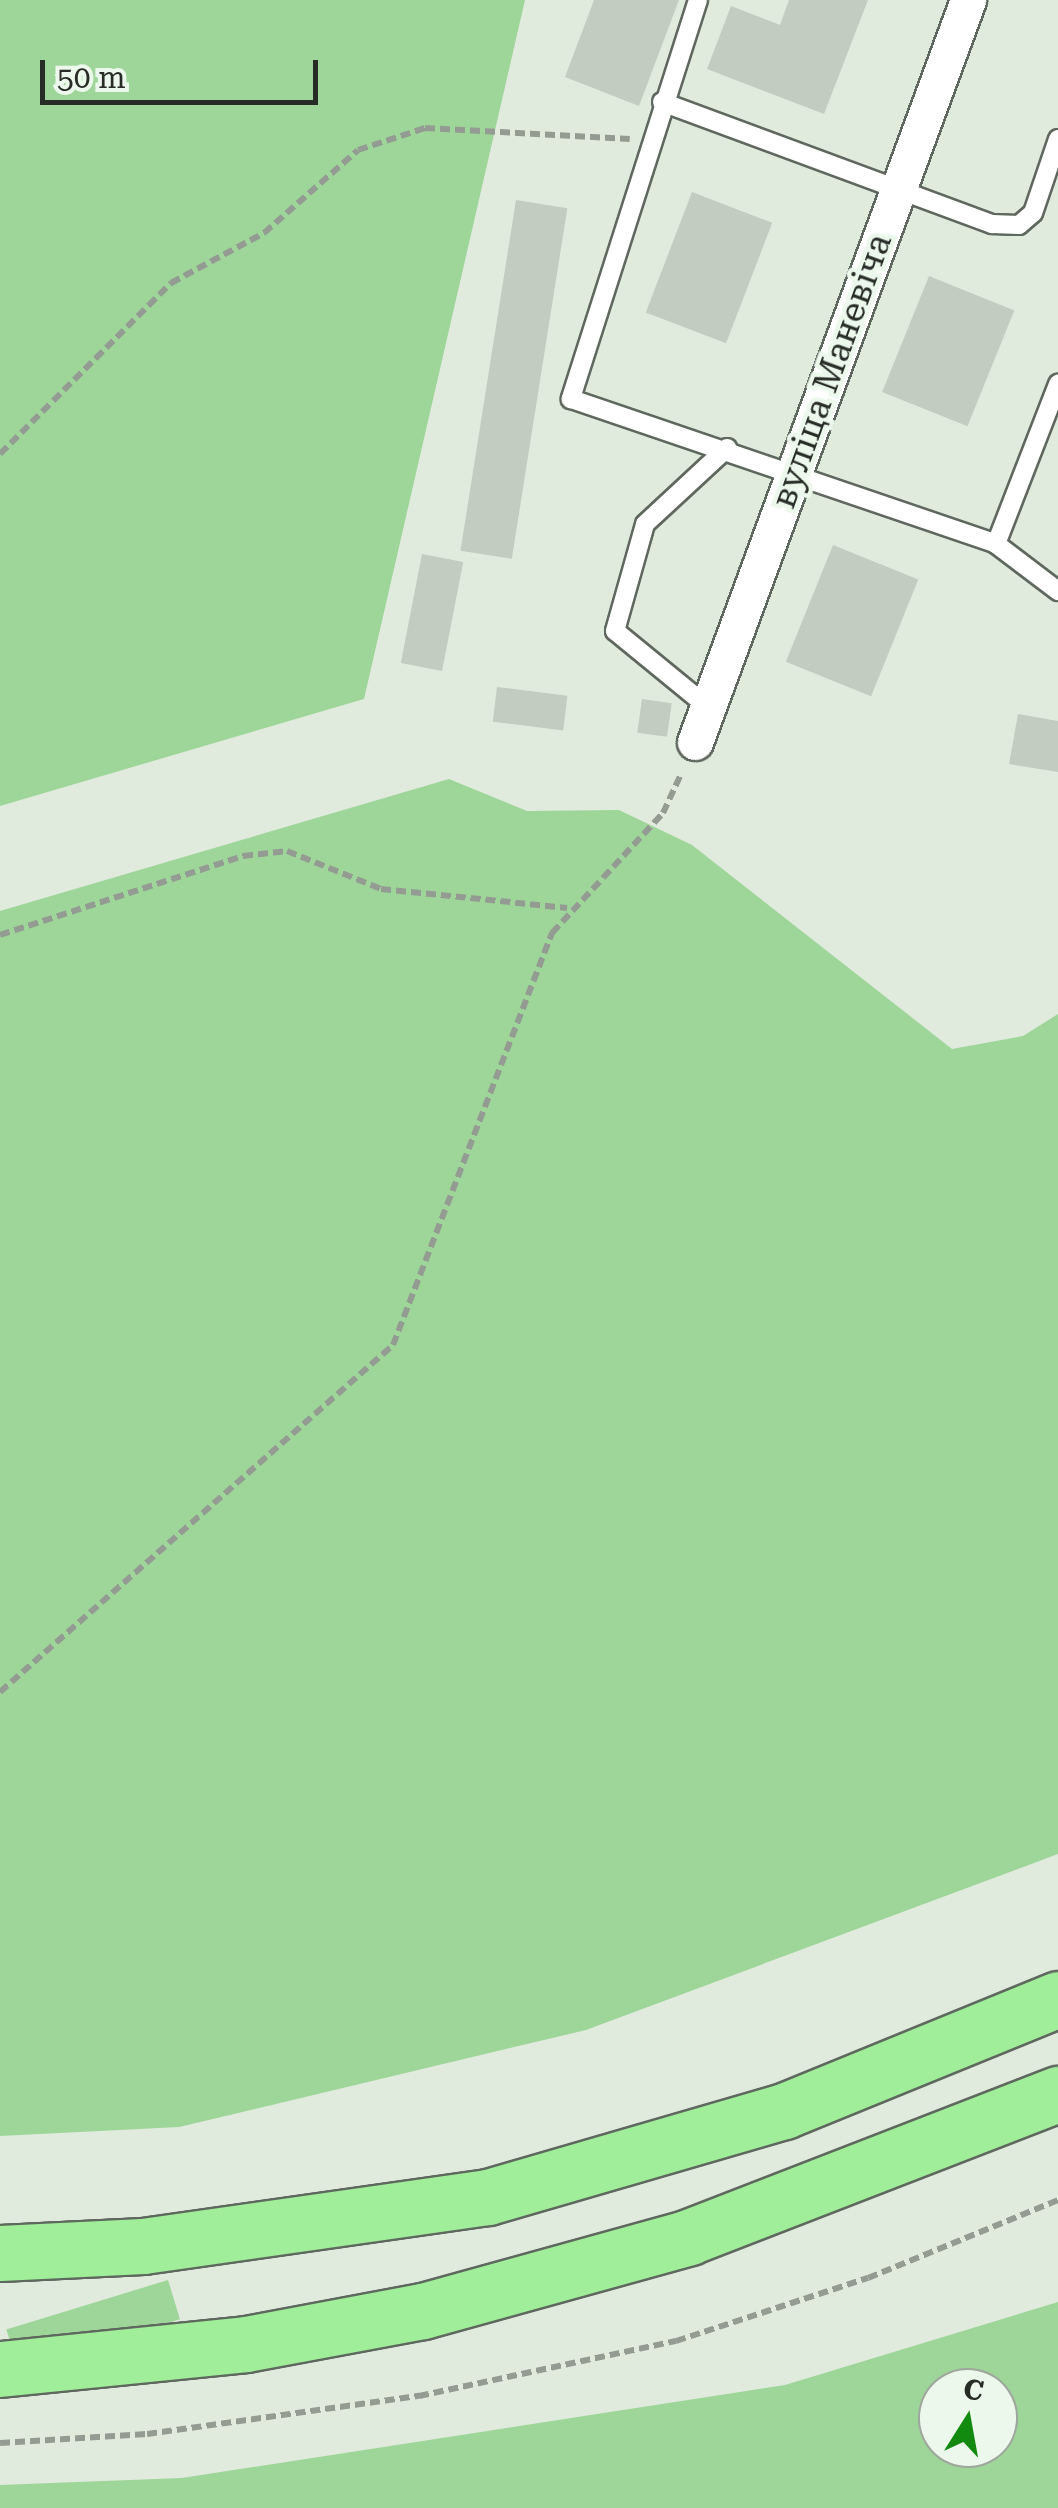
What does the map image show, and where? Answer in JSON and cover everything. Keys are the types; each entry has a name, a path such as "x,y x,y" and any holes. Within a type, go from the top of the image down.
{"highway":[{"path":"0,2253 143,2246 488,2197 784,2111 1058,1999"},
{"path":"0,2369 246,2344 423,2311 688,2237 1058,2094"}],"street":[{"name":"вуліца Маневіча","path":"694,742 968,0"}],"lane":[{"path":"698,0 662,102 571,398 796,470 996,544 1058,590"},
{"path":"662,102 899,189 1018,226 1033,213 1058,140"},
{"path":"996,544 1058,384"},
{"path":"708,708 615,631 645,524 727,448"}],"path":[{"path":"0,454 170,283 264,233 358,150 425,128 608,133 649,144"},
{"path":"0,1692 394,1346 567,908 663,814 694,742"},
{"path":"0,935 244,856 288,851 382,889 567,908"},
{"path":"0,2443 147,2434 419,2396 676,2341 868,2278 1058,2200"}],"green space":[{"path":"0,0 525,0 364,699 0,806"},
{"path":"449,779 527,811 619,810 692,845 952,1049 1023,1036 1058,1014 1058,1854 586,2030 179,2127 0,2136 0,911"},
{"path":"168,2280 180,2319 18,2369 6,2329"},
{"path":"1058,2302 1058,2508 0,2508 0,2485 182,2478 785,2385"}],"building":[{"path":"594,0 679,0 639,106 565,77"},
{"path":"789,0 868,0 824,114 707,69 731,6 780,25"},
{"path":"692,192 772,223 726,343 646,312"},
{"path":"516,200 567,208 512,559 460,551"},
{"path":"929,276 1014,310 967,426 882,392"},
{"path":"833,545 918,579 871,696 786,662"},
{"path":"422,554 463,562 442,671 401,663"},
{"path":"497,687 567,696 563,730 493,722"},
{"path":"642,699 672,703 667,737 637,733"},
{"path":"1018,714 1058,721 1058,772 1009,764"}]}
